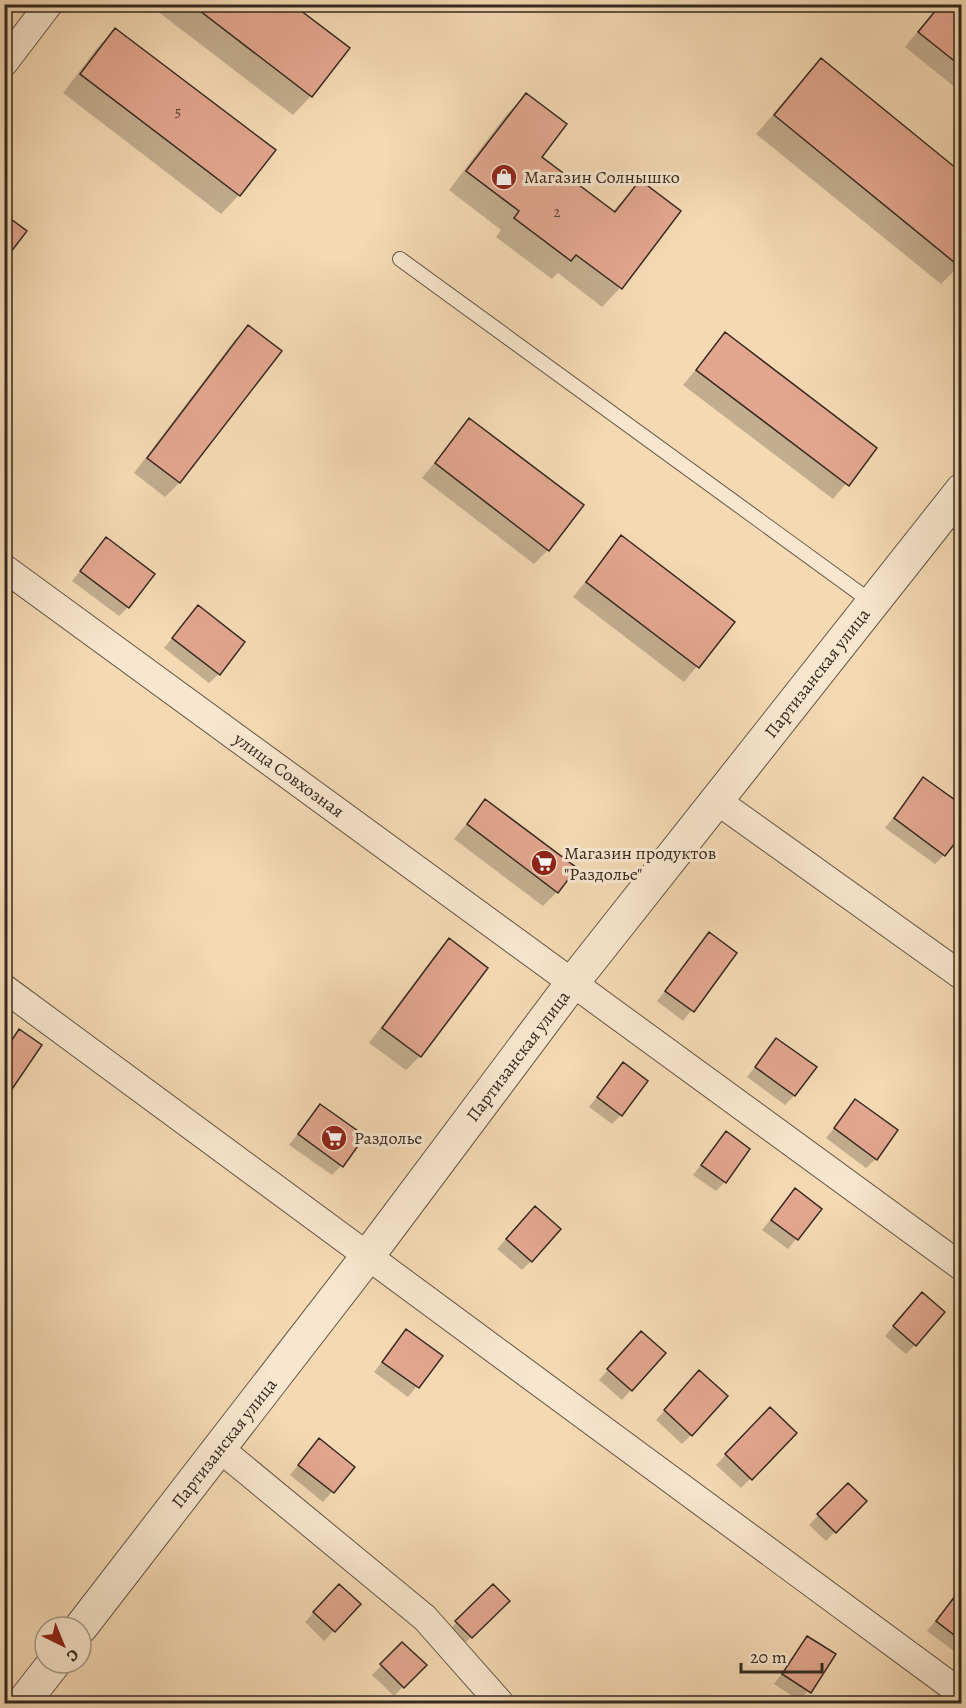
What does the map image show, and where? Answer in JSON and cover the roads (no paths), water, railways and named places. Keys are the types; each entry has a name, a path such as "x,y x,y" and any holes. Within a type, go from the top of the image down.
{"street":[{"path":"4,63 49,4"},
{"name":"Партизанская улица","path":"91,1615 367,1257 573,982 962,490"},
{"name":"улица Совхозная","path":"4,568 962,1267"},
{"path":"716,800 962,976"},
{"path":"4,988 962,1694"},
{"path":"219,1448 425,1618 501,1704"},
{"path":"22,1704 45,1675"}],"lane":[{"path":"400,259 873,603"}],"place":[{"name":"Магазин Солнышко","path":"504,177"},
{"name":"Магазин продуктов \"Раздолье\"","path":"544,863"},
{"name":"Раздолье","path":"334,1138"}]}
